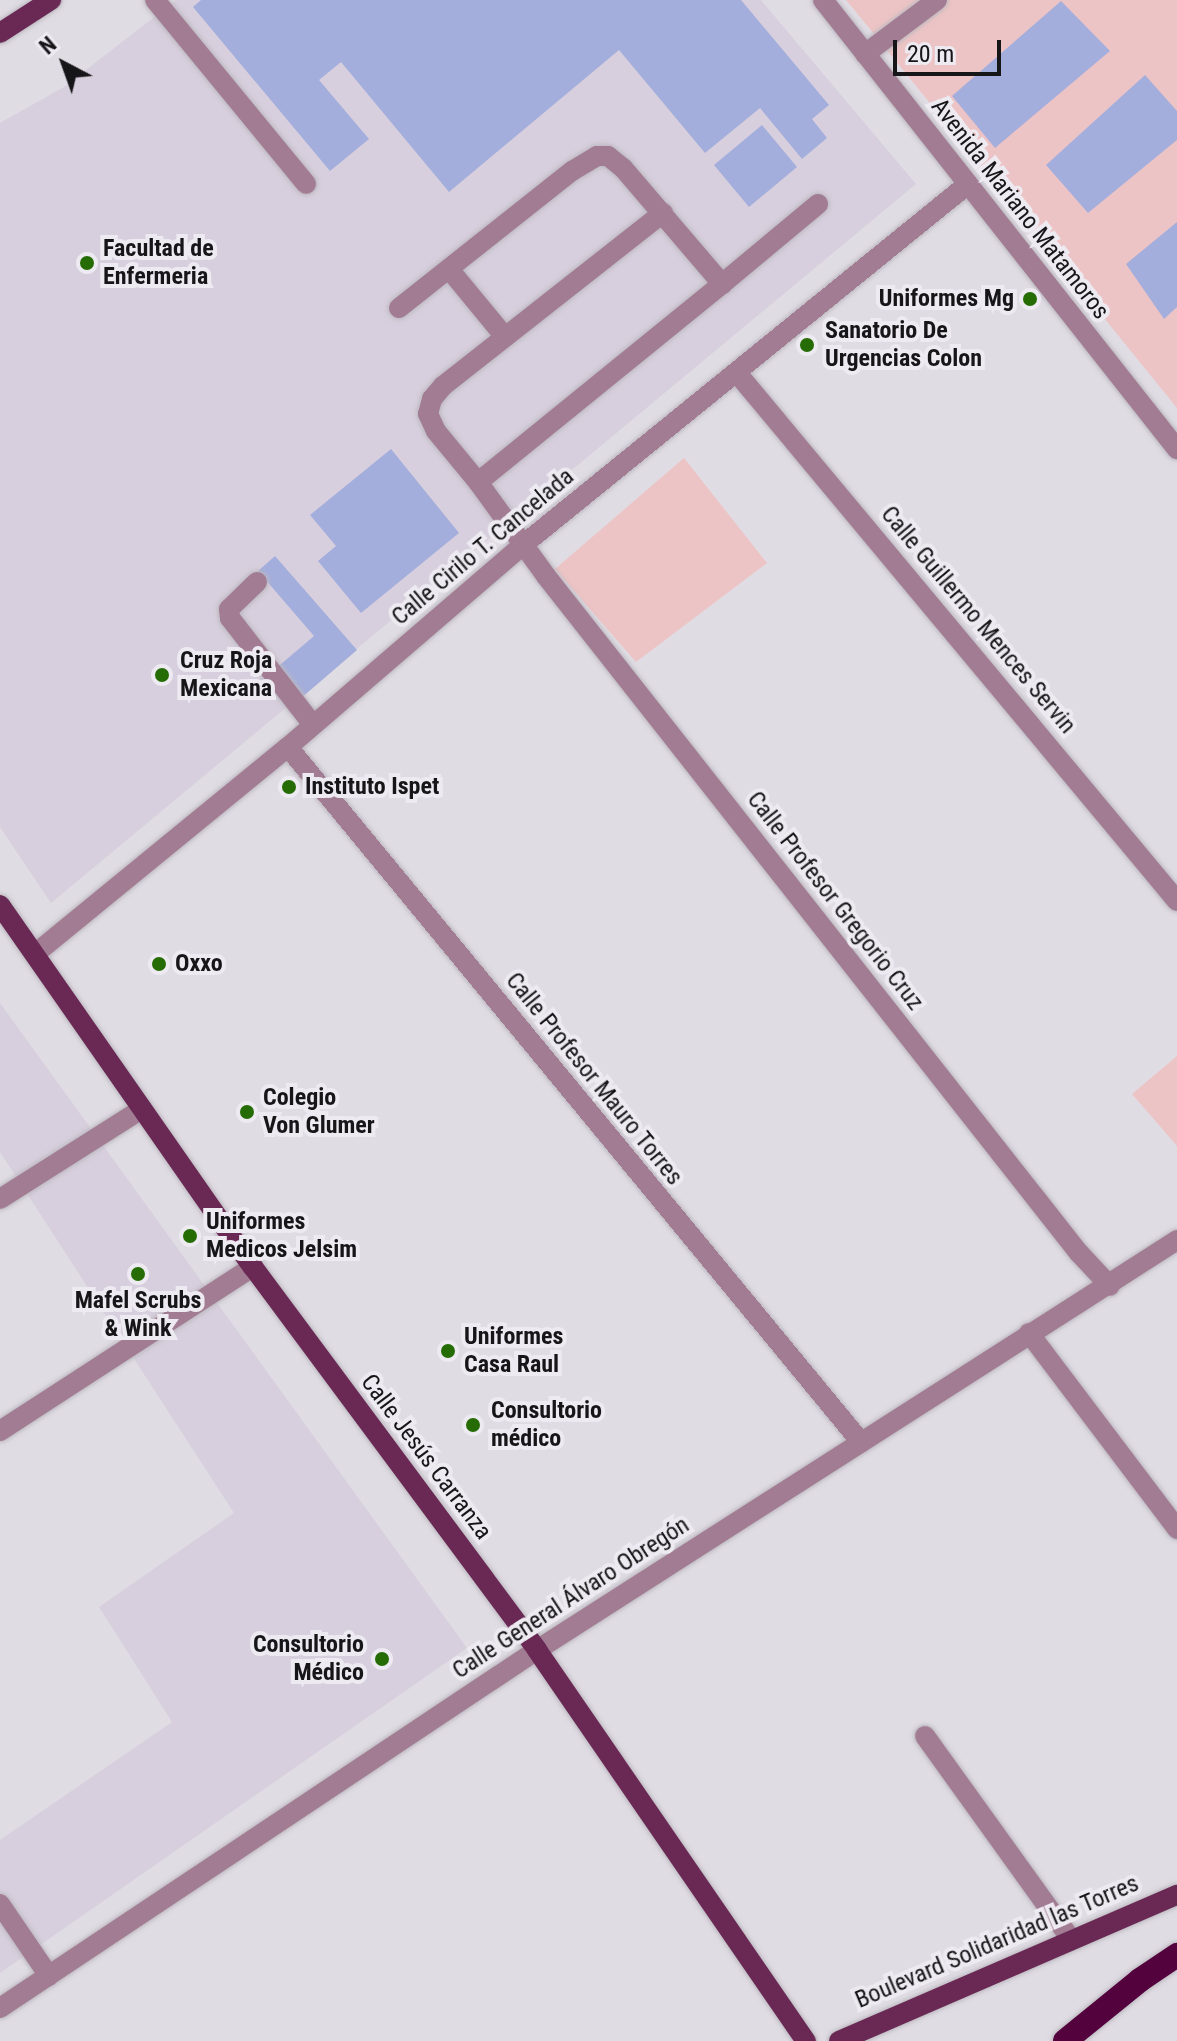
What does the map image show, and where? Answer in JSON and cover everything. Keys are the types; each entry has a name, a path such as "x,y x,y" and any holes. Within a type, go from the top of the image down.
{"highway":[{"path":"1065,2041 1140,1980 1177,1955"}],"main road":[{"path":"0,33 51,0"},
{"name":"Calle Jesús Carranza","path":"0,905 253,1267 537,1650 806,2041"},
{"name":"Boulevard Solidaridad las Torres","path":"839,2041 1177,1895"}],"street":[{"path":"155,0 306,184"},
{"name":"Avenida Mariano Matamoros","path":"823,0 1177,449"},
{"path":"865,54 937,0"},
{"path":"399,308 572,171 597,156 608,156 623,168 722,284"},
{"name":"Calle Cirilo T. Cancelada","path":"35,954 288,747 523,545 968,184"},
{"path":"478,482 818,204"},
{"path":"449,269 505,337 663,213"},
{"name":"Calle Profesor Gregorio Cruz","path":"505,337 443,386 432,399 428,414 436,431 1079,1253 1110,1286"},
{"name":"Calle Guillermo Mences Servin","path":"737,373 1177,901"},
{"path":"257,582 229,609 230,618 313,725"},
{"name":"Calle Profesor Mauro Torres","path":"288,747 861,1442"},
{"path":"0,1199 142,1109"},
{"name":"Calle General Álvaro Obregón","path":"0,2008 537,1650 1029,1333 1110,1286 1177,1240"},
{"path":"0,1431 253,1267"},
{"path":"1029,1333 1177,1529"},
{"path":"925,1736 1071,1939"},
{"path":"0,1904 49,1976"}],"shaded area":[{"path":"176,0 761,0 916,184 51,903 0,827 0,123 64,87"},
{"path":"846,0 1177,0 1177,408 869,28"},
{"path":"684,458 767,563 636,662 555,569"},
{"path":"0,1003 467,1648 0,1973 0,1840 172,1722 99,1607 234,1513 0,1152"},
{"path":"1177,1056 1177,1146 1132,1094"}],"building":[{"path":"201,0 741,0 829,105 812,119 827,138 802,159 760,108 705,153 619,50 449,192 341,62 319,80 369,139 330,171 193,7"},
{"path":"1061,1 1110,51 995,148 952,96"},
{"path":"1145,75 1177,111 1177,140 1088,213 1046,165"},
{"path":"762,125 797,167 749,207 714,165"},
{"path":"1177,222 1177,307 1164,319 1126,264"},
{"path":"391,449 459,533 361,613 318,561 336,546 310,515"},
{"path":"275,556 357,650 300,699 274,670 314,636 258,571"}],"place":[{"name":"Facultad de Enfermeria","path":"87,263"},
{"name":"Uniformes Mg","path":"1030,299"},
{"name":"Sanatorio De Urgencias Colon","path":"807,345"},
{"name":"Cruz Roja Mexicana","path":"162,675"},
{"name":"Instituto Ispet","path":"289,787"},
{"name":"Oxxo","path":"159,964"},
{"name":"Colegio Von Glumer","path":"247,1112"},
{"name":"Uniformes Medicos Jelsim","path":"190,1236"},
{"name":"Mafel Scrubs & Wink","path":"138,1274"},
{"name":"Uniformes Casa Raul","path":"448,1351"},
{"name":"Consultorio médico","path":"473,1425"},
{"name":"Consultorio Médico","path":"382,1659"}]}
